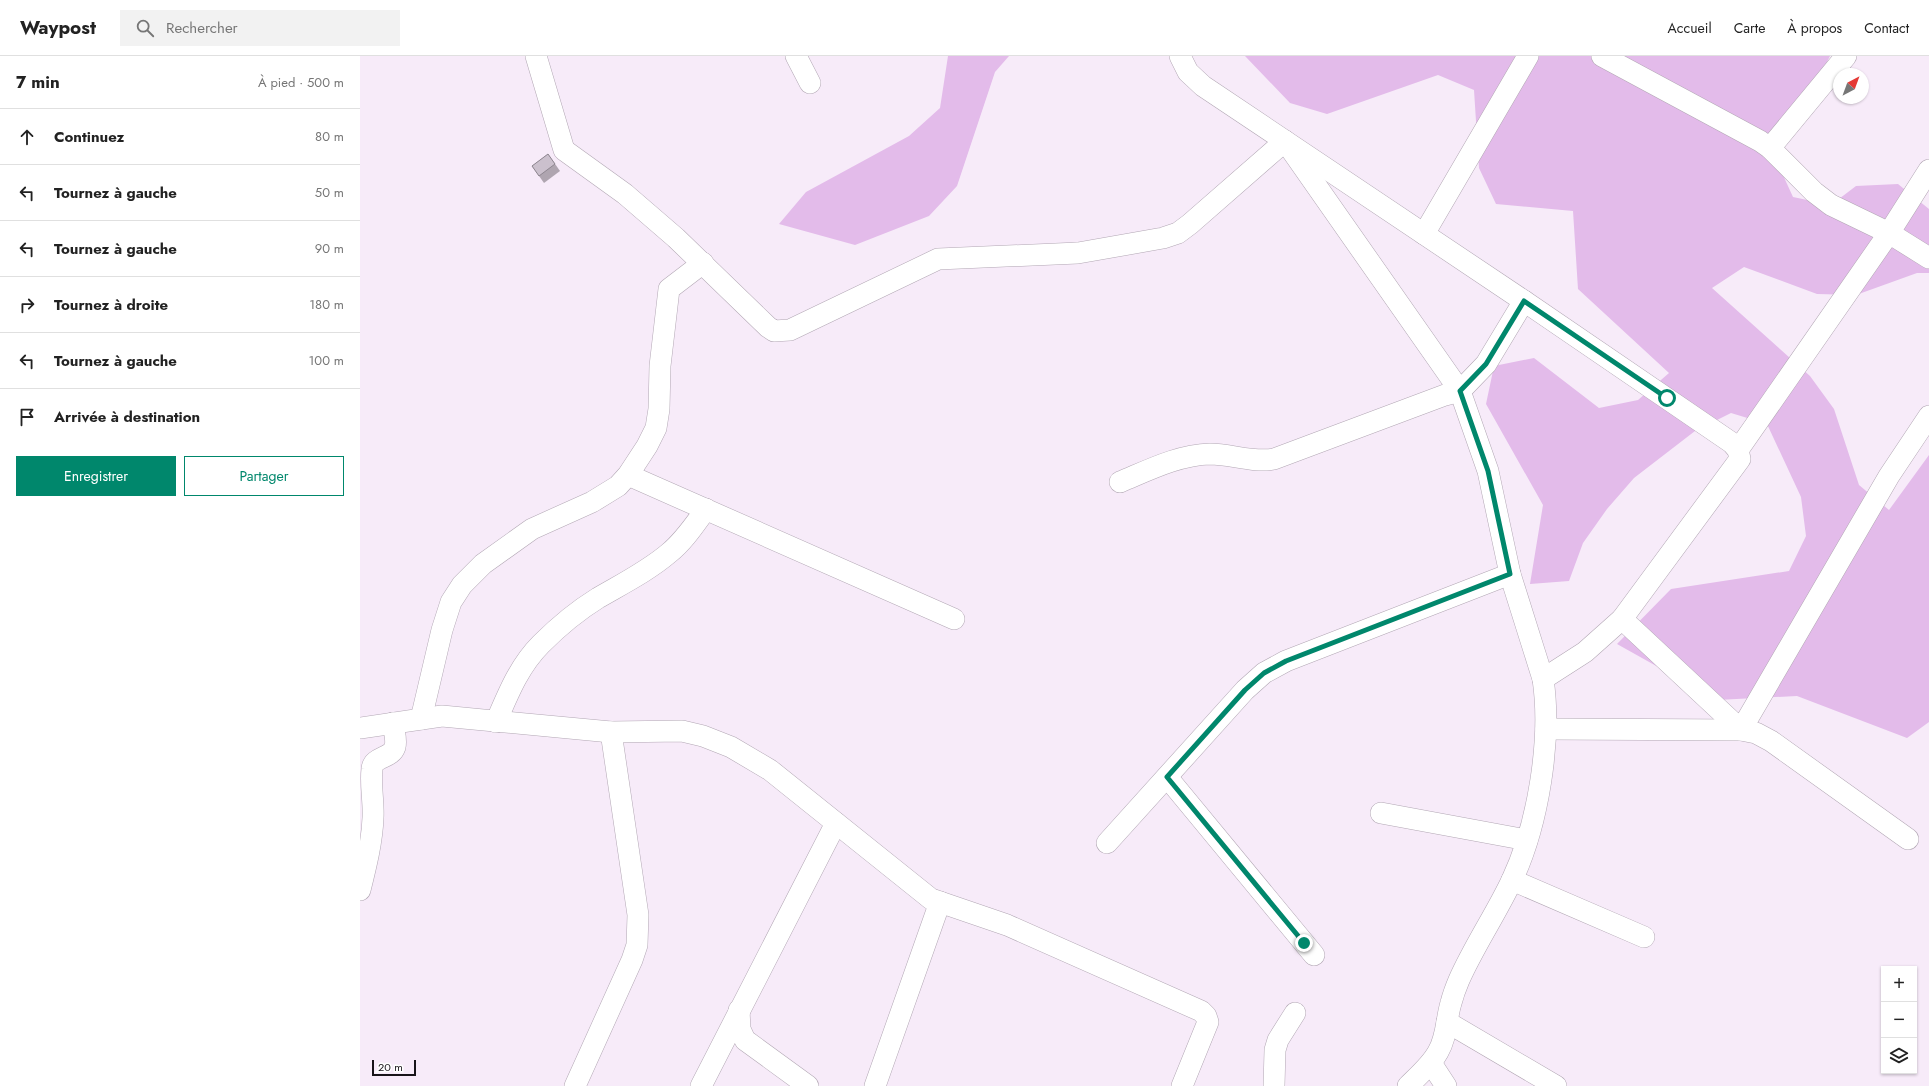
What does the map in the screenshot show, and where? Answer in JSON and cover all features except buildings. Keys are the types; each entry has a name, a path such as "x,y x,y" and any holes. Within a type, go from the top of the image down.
{"street":[{"path":"536,56 564,150 625,194 703,263 768,327 774,331 790,330 938,259 1078,253 1163,238 1178,233 1285,141"},
{"path":"796,56 810,82"},
{"path":"1180,56 1188,72 1203,86 1524,301 1732,443 1738,450 1740,459 1622,619 1585,652 1543,679"},
{"path":"1424,234 1528,56"},
{"path":"1602,56 1760,141 1770,148 1814,192 1831,206 1889,233 1929,258"},
{"path":"1770,148 1846,56"},
{"path":"1285,141 1460,391 1488,471 1510,574 1543,679 1546,696 1546,729 1537,800 1527,840 1512,880 1460,979 1451,1003 1444,1040 1439,1052 1431,1063 1408,1086"},
{"path":"1738,450 1889,233 1929,170"},
{"path":"421,719 442,630 451,602 462,585 483,564 511,542 532,529 592,502 618,486 628,475 647,446 656,428 659,409 662,348 670,290 703,263"},
{"path":"1120,482 1171,461 1191,456 1212,454 1264,460 1274,459 1445,395 1460,391 1486,364 1524,301"},
{"path":"1741,730 1889,476 1929,416"},
{"path":"628,475 954,620"},
{"path":"496,722 513,682 541,644 567,620 596,599 652,566 670,552 690,531 706,509"},
{"path":"1107,843 1245,690 1264,673 1286,661 1510,574"},
{"path":"1622,619 1741,730"},
{"path":"360,728 442,716 611,732 682,731 703,736 724,744 751,757 770,770 924,894 940,902 1007,925 1206,1016 1208,1022 1182,1086"},
{"path":"360,890 371,841 373,817 372,769 376,760 390,755 394,749 396,743 393,723"},
{"path":"1546,729 1741,730 1756,733 1771,741 1908,839"},
{"path":"575,1086 625,977 637,945 638,915 611,732"},
{"path":"1167,777 1314,955"},
{"path":"1381,814 1527,840"},
{"path":"701,1086 836,823"},
{"path":"1512,880 1644,937"},
{"path":"875,1086 940,902"},
{"path":"740,1010 740,1030 745,1040 808,1086"},
{"path":"1274,1086 1278,1040 1295,1013"},
{"path":"1447,1022 1556,1086"},
{"path":"1431,1063 1446,1086"}],"shaded area":[{"path":"948,56 1009,56 995,72 957,186 929,216 855,245 779,224 806,192 909,136 940,108"},
{"path":"1245,56 1830,56 1777,162 1793,197 1831,205 1856,186 1898,184 1929,209 1929,273 1917,273 1856,295 1817,294 1744,267 1712,288 1810,376 1834,409 1859,485 1889,510 1929,455 1929,722 1907,738 1797,696 1717,700 1617,644 1671,589 1789,571 1806,536 1801,497 1767,424 1731,413 1695,431 1634,478 1607,509 1583,543 1569,581 1530,584 1543,505 1486,404 1494,366 1534,358 1599,408 1638,400 1669,373 1578,289 1573,211 1496,204 1479,168 1474,90 1438,75 1327,114 1290,103"}],"route":[{"path":"1304,943 1167,777 1245,690 1264,673 1286,661 1510,574 1488,471 1460,391 1486,364 1524,301 1667,398"}]}
